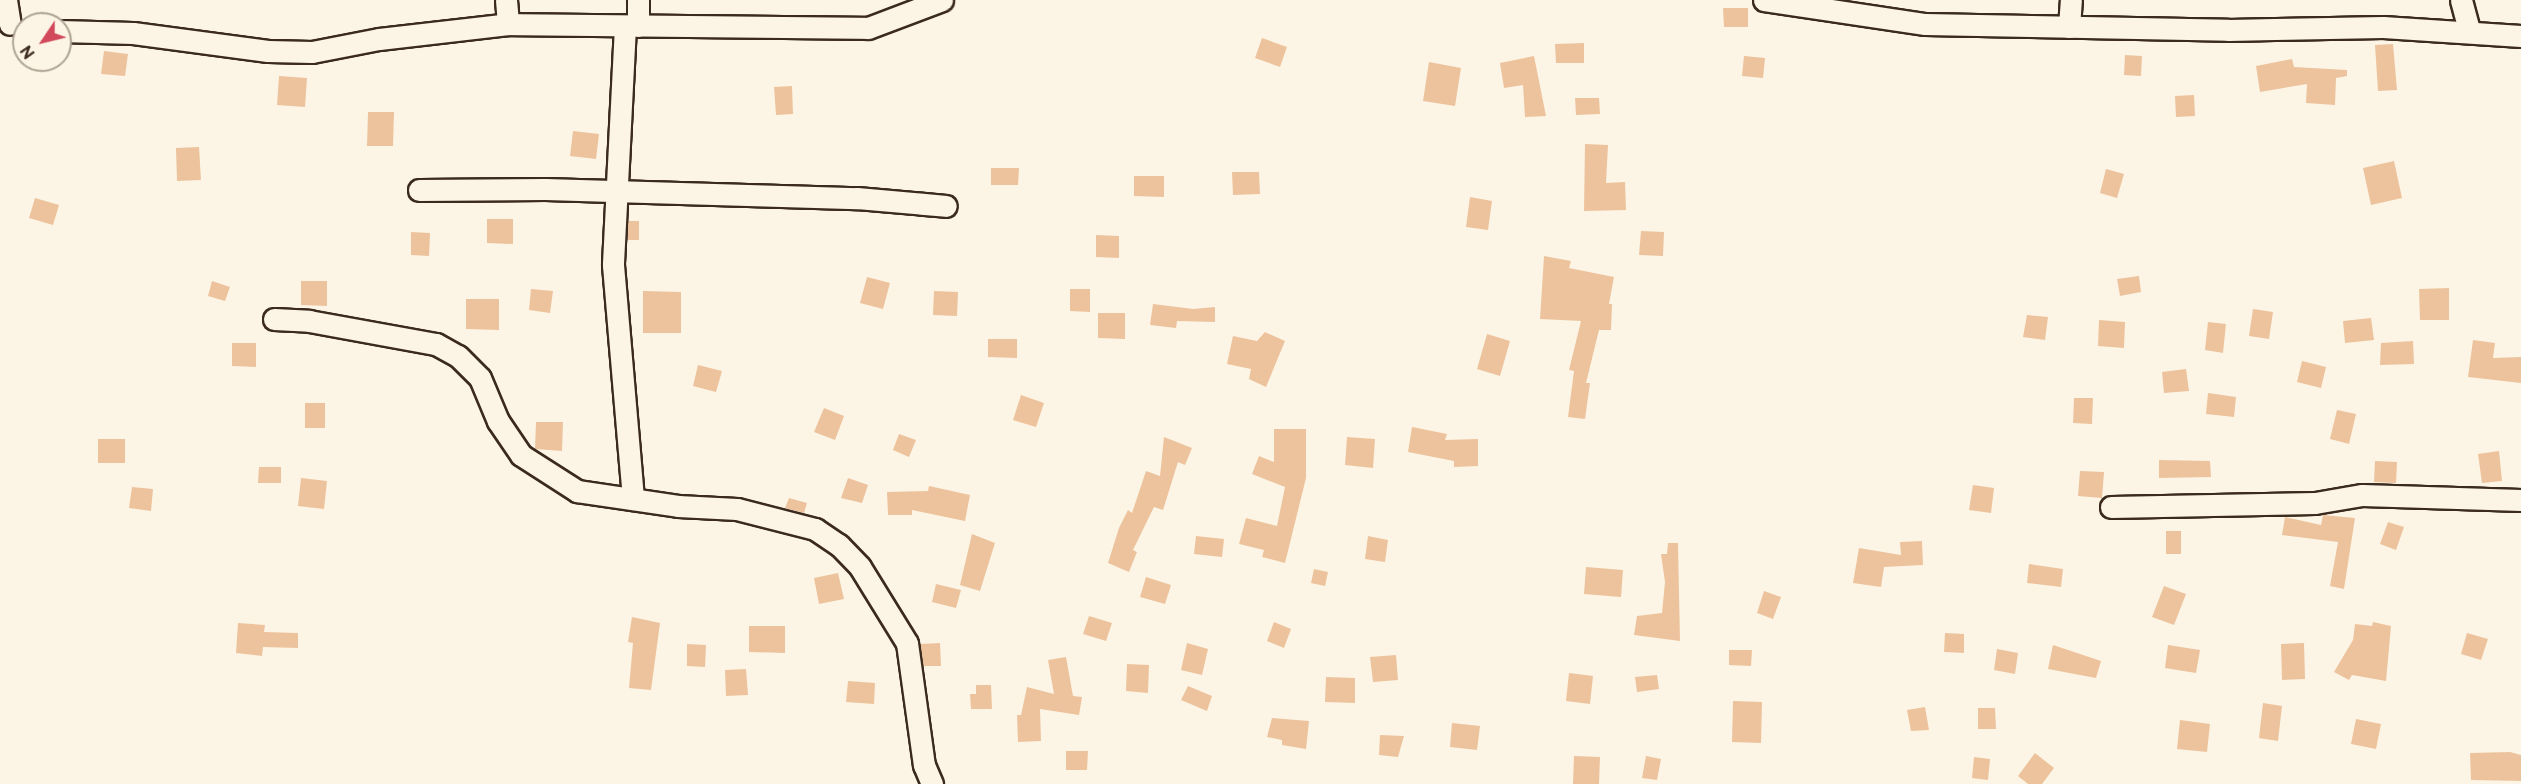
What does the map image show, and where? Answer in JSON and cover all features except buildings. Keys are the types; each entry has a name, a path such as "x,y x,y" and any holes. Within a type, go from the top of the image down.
{"street":[{"path":"6,0 11,24"},
{"path":"506,0 508,24"},
{"path":"633,499 613,265 615,192 632,26 638,0"},
{"path":"72,31 133,33 268,51 312,52 379,39 508,24 868,28 942,0"},
{"path":"1764,0 1925,24 2469,30 2521,36"},
{"path":"2069,27 2071,0"},
{"path":"2461,0 2469,30"},
{"path":"419,190 857,198 946,206"},
{"path":"274,319 309,321 436,344 458,356 480,378 498,421 521,455 577,491 737,509 815,529 839,545 860,567 907,643 918,698 925,778"},
{"path":"2110,507 2315,502 2362,495 2521,500"}]}
